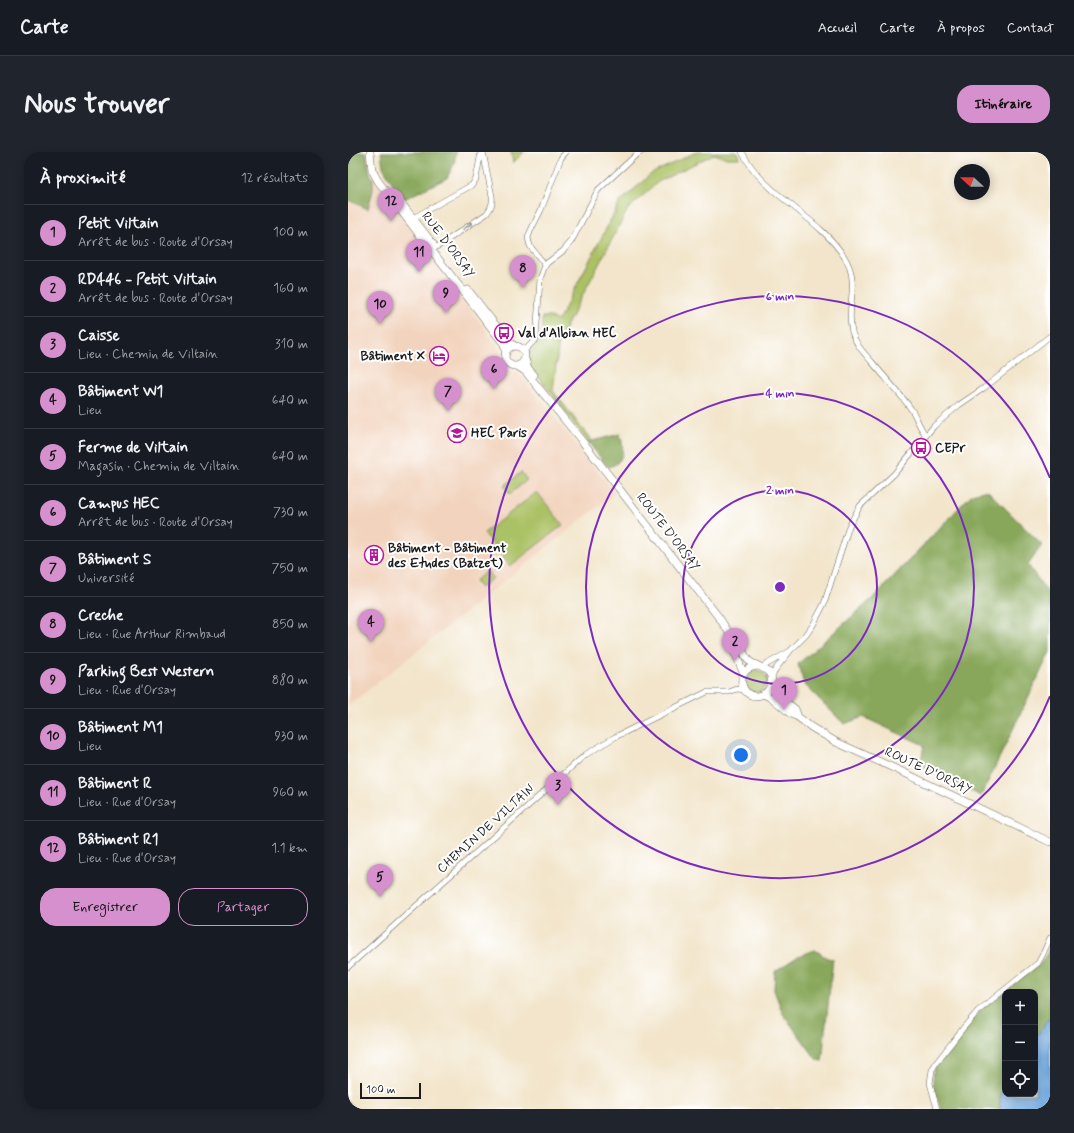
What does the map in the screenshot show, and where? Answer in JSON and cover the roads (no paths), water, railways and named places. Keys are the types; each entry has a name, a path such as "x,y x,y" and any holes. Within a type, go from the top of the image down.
{"main road":[{"name":"RUE D'ORSAY","path":"371,152 372,170 378,181 434,248 508,341 515,346"},
{"name":"RUE D'ORSAY","path":"434,248 504,344 506,353"},
{"path":"515,346 524,351 525,359 522,364 517,366 511,365 507,361 506,353 510,348 515,346"},
{"name":"ROUTE D'ORSAY","path":"525,359 528,368 586,446"},
{"name":"ROUTE D'ORSAY","path":"517,366 525,371 586,446 720,619 729,634 748,659 760,666"},
{"name":"ROUTE D'ORSAY","path":"729,634 744,673"},
{"path":"760,666 769,673 771,681 770,688 763,694 755,696 747,693 741,687 742,678 747,669 760,666"},
{"name":"ROUTE D'ORSAY","path":"771,681 787,703 795,710 798,717"},
{"name":"ROUTE D'ORSAY","path":"763,694 772,698 791,714 836,742 1050,842"}],"street":[{"path":"412,221 472,185 476,179 482,152"},
{"path":"434,248 486,214 491,208 493,200 482,152"},
{"path":"545,265 530,246 528,240 529,234 541,210 561,158 566,152"},
{"path":"524,351 536,339 540,279 545,265 571,242 598,190 641,152"},
{"path":"742,152 757,175 815,224 844,257 849,267 853,282 851,324 854,337 862,350 911,409 926,435"},
{"path":"771,681 776,667 806,635 823,606 849,526 856,513 866,500 894,474 926,435 938,423 959,405 984,388 1050,336"},
{"path":"760,666 790,651"},
{"name":"CHEMIN DE VILTAIN","path":"348,967 585,755 615,737 707,692 729,692 741,687"},
{"path":"937,1109 930,1083 932,1070 936,1063 964,1026 978,1011 1038,963 1044,954 1050,938"},
{"path":"348,1102 353,1109"}],"water":[{"path":"1050,1017 1050,1109 1000,1109 1002,1090 1002,1097 1038,1097 1038,1033"}],"place":[{"name":"Bâtiment R1","path":"391,221"},
{"name":"Bâtiment R","path":"419,272"},
{"name":"Creche","path":"523,288"},
{"name":"Parking Best Western","path":"446,313"},
{"name":"Bâtiment M1","path":"380,324"},
{"name":"Val d'Albian HEC","path":"504,333"},
{"name":"Bâtiment X","path":"439,356"},
{"name":"Campus HEC","path":"494,389"},
{"name":"Bâtiment S","path":"448,411"},
{"name":"HEC Paris","path":"457,433"},
{"name":"CEPr","path":"921,448"},
{"name":"Bâtiment - Bâtiment des Etudes (Batzet)","path":"374,555"},
{"name":"Bâtiment W1","path":"371,642"},
{"name":"RD446 - Petit Viltain","path":"735,661"},
{"name":"Petit Viltain","path":"784,710"},
{"name":"Caisse","path":"558,805"},
{"name":"Ferme de Viltain","path":"380,897"}]}
